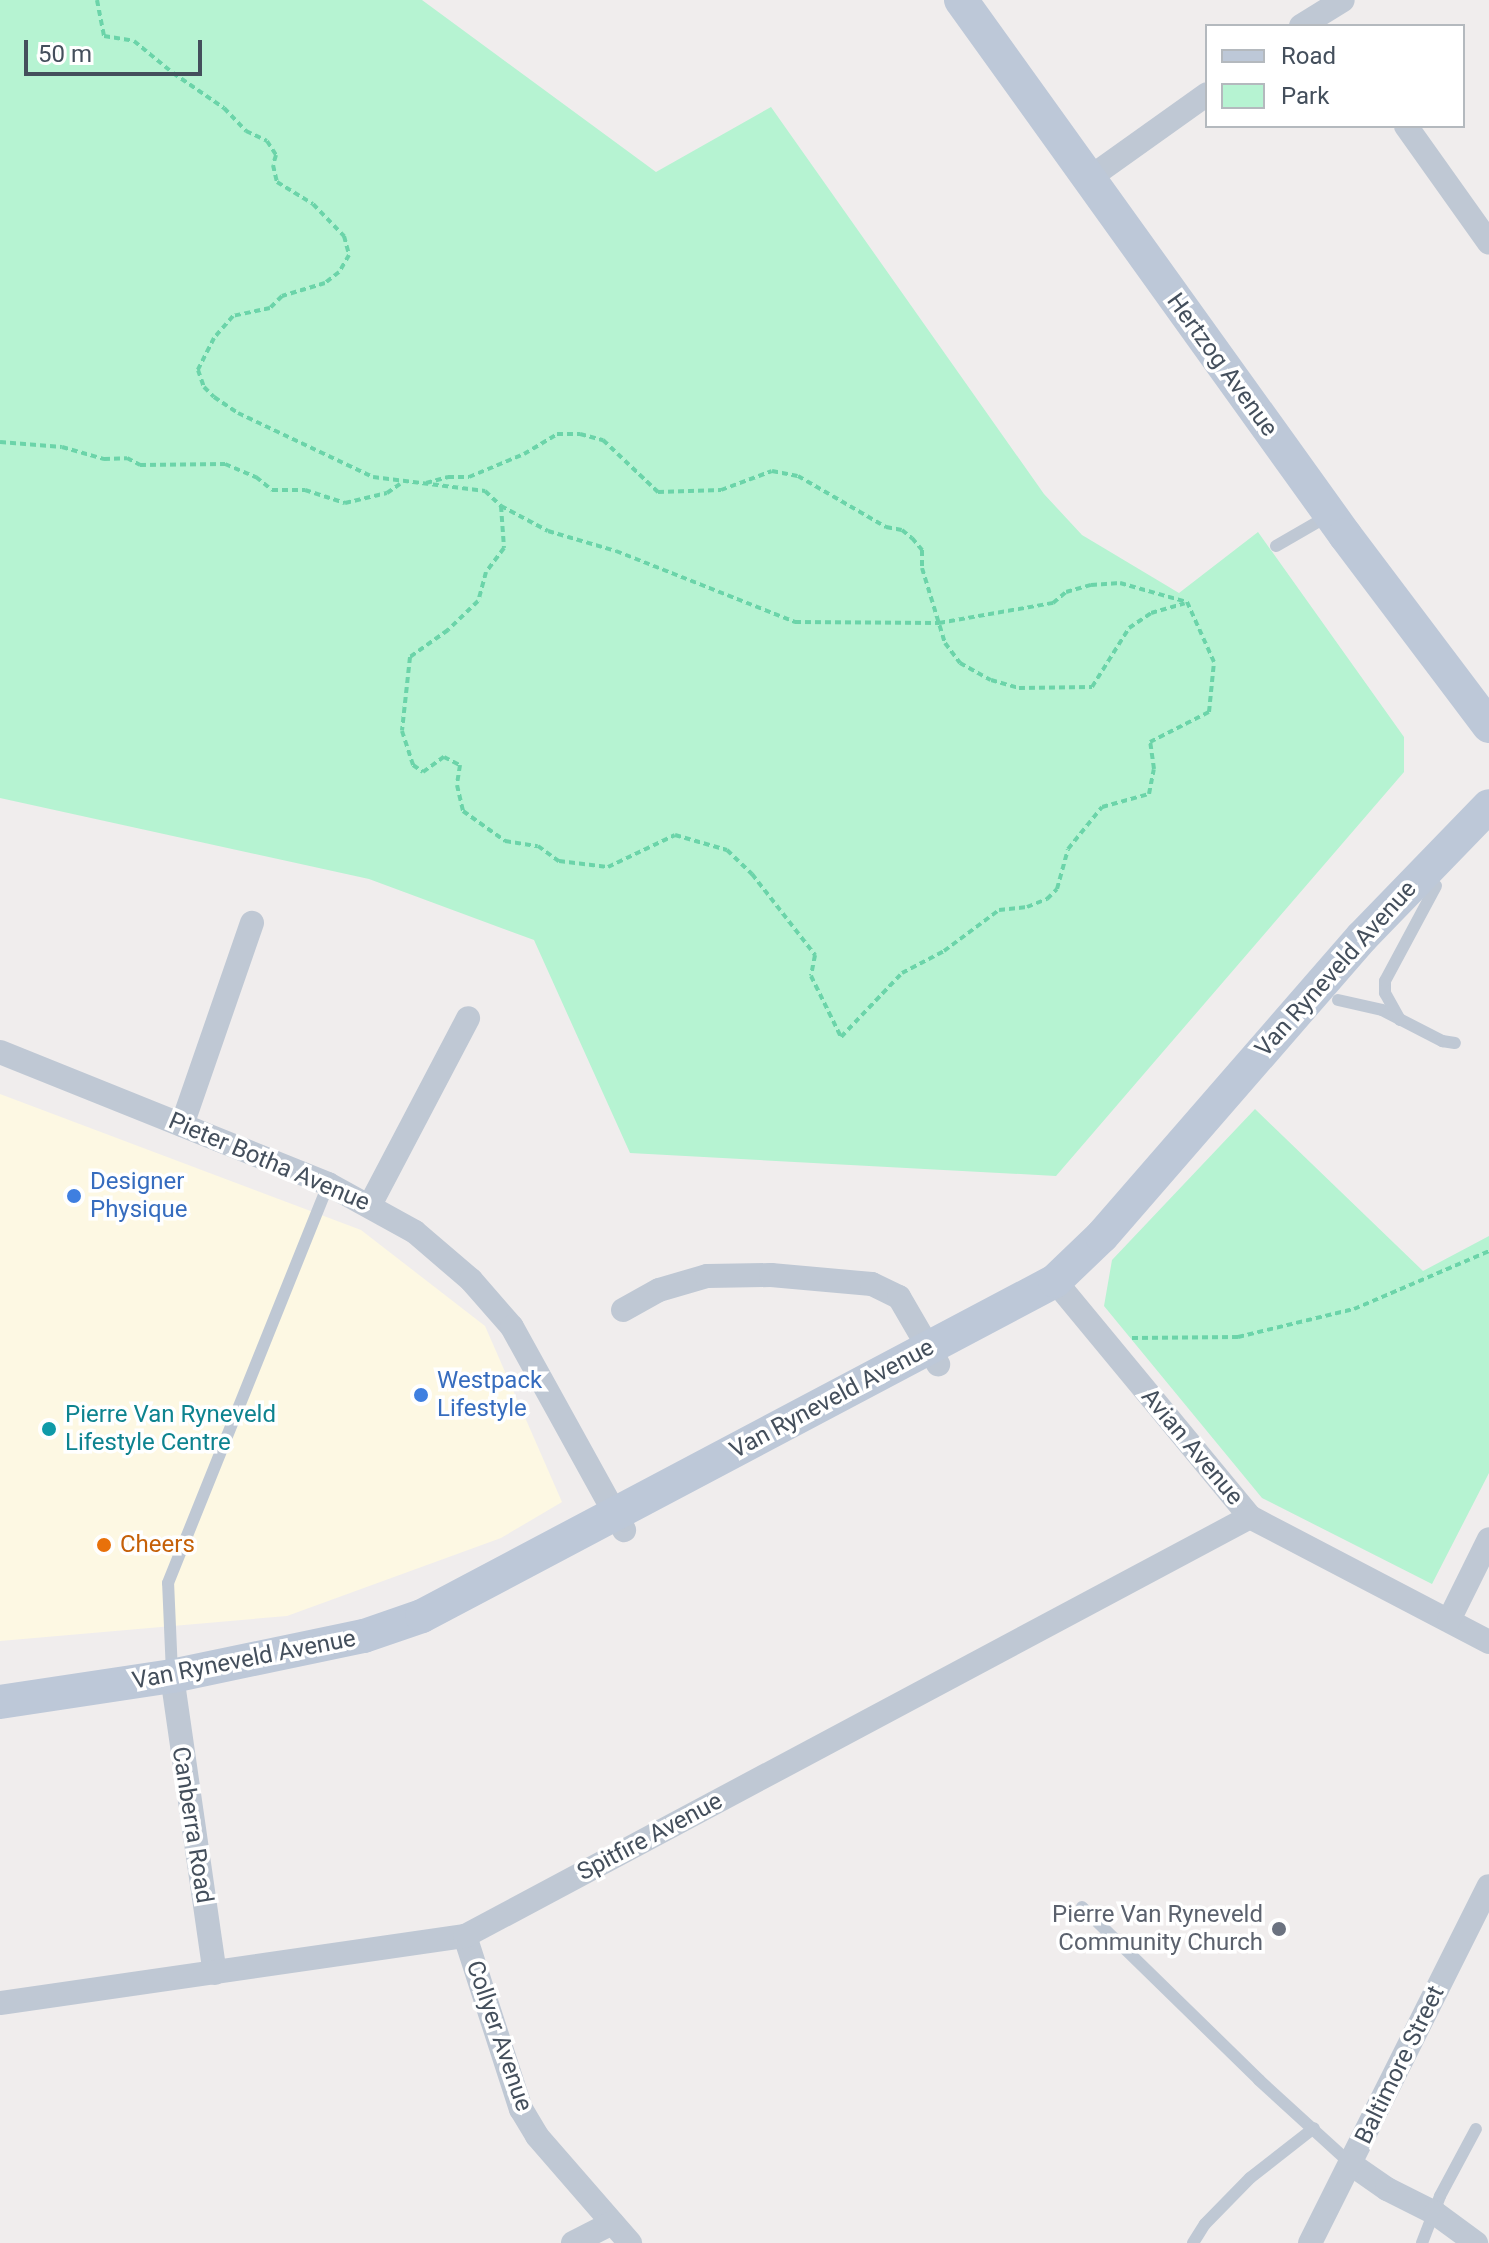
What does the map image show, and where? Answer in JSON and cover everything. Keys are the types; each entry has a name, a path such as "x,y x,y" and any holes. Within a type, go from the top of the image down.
{"main road":[{"name":"Hertzog Avenue","path":"961,0 1330,514 1489,726"},
{"path":"1448,675 1489,708"},
{"name":"Van Ryneveld Avenue","path":"1060,1290 1102,1236 1362,937 1489,806"},
{"name":"Van Ryneveld Avenue","path":"0,1723 173,1688 364,1636 422,1616 620,1521 1060,1290 1094,1277 1436,886 1489,830"},
{"name":"Van Ryneveld Avenue","path":"0,1702 173,1688"}],"street":[{"path":"1304,24 1330,9"},
{"path":"1088,179 1205,95"},
{"path":"1407,128 1489,243"},
{"path":"182,1125 252,923"},
{"path":"370,1205 468,1018"},
{"name":"Pieter Botha Avenue","path":"0,1052 328,1184 415,1232 471,1280 512,1327 620,1521"},
{"path":"623,1310 659,1290 707,1276 771,1275 872,1284 899,1297 934,1356"},
{"name":"Avian Avenue","path":"1060,1290 1250,1517 1489,1642"},
{"name":"Spitfire Avenue","path":"0,2003 465,1936 1250,1517"},
{"path":"1449,1620 1489,1539"},
{"name":"Canberra Road","path":"173,1688 215,1973"},
{"name":"Baltimore Street","path":"1310,2243 1489,1886"},
{"name":"Collyer Avenue","path":"465,1936 521,2109 537,2136 630,2243"},
{"path":"1351,2164 1387,2189 1435,2213 1476,2243"},
{"path":"573,2243 612,2223"}],"lane":[{"path":"1276,546 1330,514"},
{"path":"1400,1020 1385,993 1385,981 1436,886"},
{"path":"1338,1000 1382,1010 1442,1041 1455,1043"},
{"path":"173,1688 168,1583 328,1184"},
{"path":"1082,1907 1259,2080 1351,2164"},
{"path":"1193,2243 1205,2224 1250,2178 1314,2128"},
{"path":"1422,2243 1440,2196 1476,2129"}],"path":[{"path":"97,0 104,36 134,41 224,108 246,131 267,141 276,155 273,165 277,182 313,204 344,236 349,255 339,272 325,283 299,289 282,296 270,308 233,316 224,323 198,370 204,387 238,413 313,446 352,469 402,482 485,491 501,506 574,542 616,551 795,622 939,623 1053,603 1066,592 1091,585 1120,583 1187,602 1214,662 1209,712 1150,742 1154,769 1149,794 1102,807 1068,849 1057,889 1047,899 1027,907 999,910 944,951 902,973 841,1037 811,976 815,955 752,874 727,850 675,835 608,867 559,861 538,846 505,841 463,811 457,785 460,765 444,757 423,772 413,765 402,731 410,657 448,630 478,601 486,572 504,548 501,506"},
{"path":"424,484 448,477 469,477 524,454 557,434 580,434 603,440 658,492 721,490 772,471 798,476 886,527 902,530 912,538 922,550 922,568 945,643 960,663 991,680 1019,688 1078,690 1092,687 1129,628 1151,613 1187,602"},
{"path":"0,442 62,447 104,459 127,458 140,465 225,464 256,477 272,490 305,490 345,503 387,493 402,482"},
{"path":"1106,1343 1134,1338 1238,1337 1340,1313 1441,1274 1489,1251"}],"shaded area":[{"path":"0,1094 361,1230 485,1326 562,1502 501,1538 287,1616 0,1641"}],"green space":[{"path":"0,0 422,0 656,172 771,107 1044,494 1082,535 1179,593 1258,532 1404,737 1404,772 1056,1176 630,1153 534,940 369,879 0,798"},
{"path":"1255,1109 1423,1271 1489,1236 1489,1473 1432,1584 1262,1498 1104,1306 1112,1260"}],"place":[{"name":"Designer Physique","path":"74,1196"},
{"name":"Westpack Lifestyle","path":"421,1395"},
{"name":"Pierre Van Ryneveld Lifestyle Centre","path":"49,1429"},
{"name":"Cheers","path":"104,1545"},
{"name":"Pierre Van Ryneveld Community Church","path":"1279,1929"}]}
